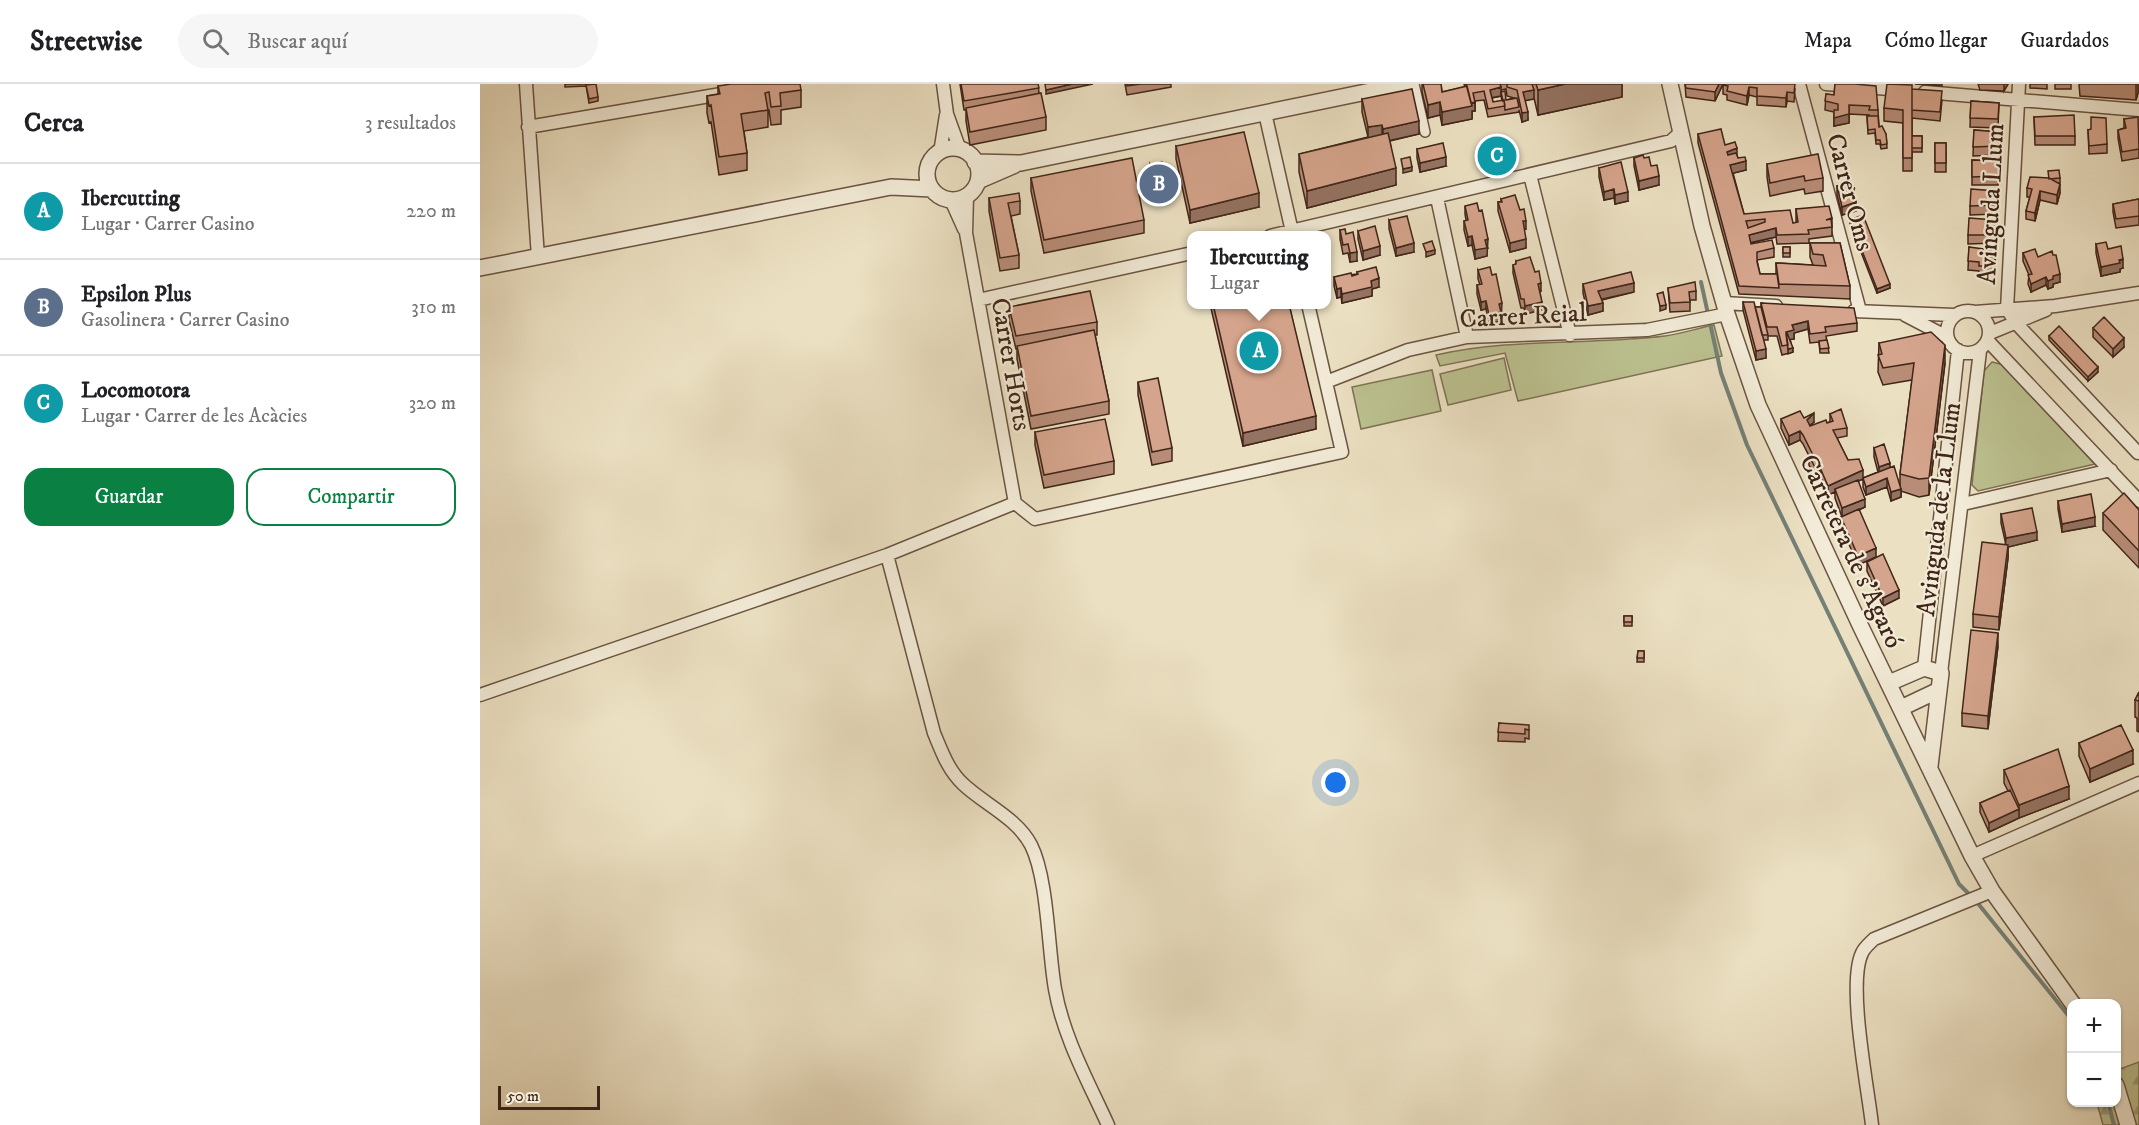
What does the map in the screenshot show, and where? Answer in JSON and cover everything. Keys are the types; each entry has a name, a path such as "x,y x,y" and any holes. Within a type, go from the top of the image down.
{"street":[{"path":"526,84 538,256"},
{"path":"943,84 947,114 960,150 975,162 1021,163"},
{"path":"928,169 928,179 932,189 940,196 951,200 967,196 978,181 1021,163 1405,84"},
{"path":"1414,84 1425,132"},
{"name":"Carretera de s'Agaró","path":"1670,84 1690,178 1723,311 1770,434 1990,892 2069,999"},
{"name":"Carrer Oms","path":"1799,84 1860,311"},
{"path":"1826,84 2139,110"},
{"name":"Avinguda Llum","path":"2019,84 2007,309 2016,323 2138,453"},
{"path":"528,127 745,90"},
{"path":"1265,113 1292,231"},
{"path":"891,187 928,169 940,153 947,114"},
{"path":"1300,231 1671,141 1681,132"},
{"path":"940,153 960,150"},
{"path":"975,162 978,181"},
{"path":"1530,175 1570,335"},
{"path":"480,268 891,187 932,189"},
{"name":"Carrer Horts","path":"967,196 966,233 1015,502"},
{"path":"1437,198 1467,336"},
{"name":"Carrer Horts","path":"951,200 966,233"},
{"path":"978,300 1187,254"},
{"path":"1837,310 1954,315 2055,306 2139,292"},
{"path":"1901,313 1947,336 1958,350 1970,353 2016,323 2055,306"},
{"name":"Carrer Reial","path":"1326,382 1408,350 1467,336 1515,333 1570,335 1647,330 1723,311 1792,307"},
{"path":"480,695 887,555 1015,502 1035,519 1342,453 1309,309"},
{"path":"1975,312 1986,322 1986,342 2139,501"},
{"path":"1947,336 1947,325 1954,315"},
{"name":"Avinguda de la Llum","path":"1941,673 1986,342"},
{"name":"Avinguda de la Llum","path":"1924,668 1958,350"},
{"path":"1963,504 2110,470"},
{"path":"887,555 934,733 945,761 963,784 1002,813 1030,844 1040,873 1055,991 1067,1033 1108,1125"},
{"path":"1889,683 1924,668 1941,673 1930,766"},
{"path":"1901,708 1939,690"},
{"path":"1972,856 2139,783"},
{"path":"1872,1125 1857,999 1857,973 1862,952 1874,939 1990,892"},
{"path":"2121,1102 2128,1125"}],"green space":[{"path":"1714,325 1722,356 1518,401 1505,353 1440,366 1436,355 1493,346 1665,336"},
{"path":"1504,358 1511,390 1448,405 1440,374"},
{"path":"1992,362 2004,365 2095,464 1978,491 1972,485 1984,371"},
{"path":"1432,370 1441,411 1361,429 1352,387"},
{"path":"2139,1062 2139,1125 2103,1125 2098,1107 2121,1107 2121,1069"}],"building":[{"path":"596,84 598,97 589,99 586,85"},
{"path":"800,84 801,90 780,93 781,106 771,107 769,92 765,93 768,110 741,114 747,153 719,157 711,105 709,106 707,96 720,94 718,86"},
{"path":"961,84 1038,84 1039,88 964,101"},
{"path":"1045,84 1072,84 1046,90"},
{"path":"1423,84 1441,84 1442,92 1467,86 1472,106 1442,112 1440,102 1428,105"},
{"path":"1466,84 1500,84 1501,87 1490,90 1493,102 1504,100 1505,106 1488,109 1484,91 1473,93 1475,102 1471,103"},
{"path":"1507,84 1532,84 1534,90 1523,92 1528,112 1522,113 1517,90 1507,87"},
{"path":"1536,84 1565,84 1538,90"},
{"path":"1685,84 1719,84 1715,92 1686,88"},
{"path":"1724,84 1795,84 1794,93 1787,92 1786,98 1757,96 1757,88 1749,87 1747,96 1727,91 1728,86"},
{"path":"1835,84 1876,86 1878,110 1869,110 1870,106 1849,105 1849,114 1834,118 1834,110 1838,110 1838,104 1825,101 1826,94 1834,95"},
{"path":"1887,84 1912,85 1912,158 1903,158 1903,110 1884,108"},
{"path":"1412,89 1419,121 1383,129 1382,125 1368,127 1362,99"},
{"path":"1912,89 1942,91 1940,112 1912,110"},
{"path":"1505,91 1506,100 1517,98 1519,107 1505,110 1501,92"},
{"path":"1041,93 1046,117 970,132 966,108"},
{"path":"1971,101 1999,103 1998,119 1970,118"},
{"path":"2074,115 2075,136 2035,136 2034,117"},
{"path":"1867,116 1878,116 1879,127 1882,126 1886,134 1887,144 1881,145 1880,140 1876,140 1875,129 1868,130"},
{"path":"2091,117 2106,118 2107,144 2089,146 2088,130 2091,129"},
{"path":"2138,117 2139,149 2122,152 2118,130 2126,128 2124,119"},
{"path":"1721,129 1725,145 1735,142 1737,148 1727,152 1728,155 1736,153 1738,158 1745,157 1746,161 1730,165 1744,214 1790,210 1793,223 1798,222 1796,209 1829,206 1832,218 1826,220 1831,219 1832,227 1808,230 1809,234 1777,235 1776,228 1749,235 1751,244 1772,240 1774,248 1757,252 1757,262 1760,274 1777,274 1779,288 1739,286 1698,134","holes":["1765,219 1765,222 1748,228 1746,221"]},
{"path":"1974,130 2000,132 1999,146 1973,147"},
{"path":"1244,132 1259,193 1190,210 1176,146"},
{"path":"1388,133 1396,168 1307,191 1299,154"},
{"path":"1912,136 1922,136 1922,148 1912,148"},
{"path":"1443,143 1446,157 1420,163 1417,149"},
{"path":"1935,143 1946,143 1946,163 1935,163"},
{"path":"1818,154 1823,178 1805,181 1804,176 1770,183 1767,164"},
{"path":"1643,155 1644,158 1649,157 1651,166 1657,165 1659,176 1639,181 1634,158"},
{"path":"1410,157 1412,167 1403,169 1401,159"},
{"path":"1132,158 1144,220 1044,240 1031,178"},
{"path":"1972,160 1999,161 1998,176 1972,177"},
{"path":"1162,162 1168,196 1157,198 1150,164"},
{"path":"1621,162 1628,192 1615,195 1614,189 1604,192 1599,168"},
{"path":"2059,170 2060,178 2049,179 2048,171"},
{"path":"2030,177 2049,178 2060,184 2057,195 2040,191 2035,213 2026,211 2032,189 2027,188"},
{"path":"1848,183 1854,188 1849,189 1850,193 1854,193 1856,202 1842,207 1837,186"},
{"path":"1971,189 1997,191 1996,205 1970,206"},
{"path":"1019,193 1020,201 1008,203 1019,255 1000,258 989,198"},
{"path":"1515,195 1520,210 1524,209 1526,239 1510,243 1498,202"},
{"path":"2139,199 2139,216 2116,219 2113,204"},
{"path":"1477,203 1479,211 1482,210 1488,239 1485,240 1487,248 1475,250 1472,236 1468,237 1464,221 1468,220 1465,206"},
{"path":"1863,215 1890,284 1877,289 1850,220"},
{"path":"1407,216 1414,243 1396,248 1389,220"},
{"path":"1969,218 1996,220 1995,235 1968,235"},
{"path":"1375,226 1380,246 1363,251 1358,231"},
{"path":"1345,229 1346,234 1353,232 1357,252 1350,253 1348,244 1343,245 1340,230"},
{"path":"1432,241 1435,250 1426,252 1423,244"},
{"path":"2106,242 2108,249 2121,246 2123,259 2119,260 2120,263 2101,267 2096,244"},
{"path":"1810,243 1840,243 1850,286 1779,284 1776,263 1826,266 1823,255 1813,254"},
{"path":"1783,247 1790,247 1790,253 1783,253"},
{"path":"1969,247 1991,250 1991,257 1995,257 1995,266 1979,266 1979,262 1968,261"},
{"path":"2035,249 2038,257 2052,251 2053,255 2056,255 2060,274 2048,281 2046,277 2031,284 2028,275 2032,274 2023,253"},
{"path":"1530,257 1535,272 1539,271 1541,283 1538,284 1542,302 1525,306 1524,299 1521,299 1513,265 1516,261"},
{"path":"1376,267 1379,278 1371,281 1372,287 1342,294 1341,288 1337,289 1334,277 1351,273 1352,276 1358,274 1357,272"},
{"path":"1490,267 1492,275 1496,274 1502,303 1499,304 1501,312 1489,315 1486,301 1481,302 1477,285 1482,284 1478,270"},
{"path":"1631,272 1634,283 1598,291 1603,303 1588,306 1583,284"},
{"path":"1695,282 1696,291 1689,292 1690,302 1670,303 1668,288"},
{"path":"1090,291 1097,322 1016,336 1009,307"},
{"path":"1663,292 1666,305 1660,306 1657,294"},
{"path":"1743,302 1754,302 1766,349 1756,351"},
{"path":"1761,303 1854,308 1857,323 1825,327 1826,332 1810,334 1808,321 1792,325 1794,330 1786,332 1788,345 1782,346 1777,327 1767,327"},
{"path":"1755,307 1761,307 1768,335 1762,335"},
{"path":"1214,309 1290,309 1316,416 1243,433"},
{"path":"2104,317 2124,338 2113,349 2093,328"},
{"path":"2059,326 2098,367 2088,377 2049,336"},
{"path":"1094,330 1109,401 1031,416 1017,346"},
{"path":"1931,332 1945,345 1929,478 1919,479 1900,474 1914,363 1883,368 1878,355 1882,354 1879,343"},
{"path":"1787,333 1793,348 1788,349"},
{"path":"1827,340 1829,348 1820,349 1819,341"},
{"path":"1158,378 1172,448 1152,452 1138,382"},
{"path":"1841,409 1847,428 1833,430 1848,460 1859,459 1863,470 1828,486 1821,470 1817,471 1809,456 1813,455 1803,435 1800,431 1789,436 1781,419 1800,411 1804,418 1814,413 1807,420 1810,426 1826,420 1827,423 1833,421 1830,414"},
{"path":"1105,419 1114,461 1044,475 1035,432"},
{"path":"1884,444 1890,463 1879,467 1874,448"},
{"path":"1894,466 1901,489 1891,492 1887,478 1866,487 1863,478"},
{"path":"1858,480 1865,499 1842,508 1835,489"},
{"path":"2124,493 2139,510 2139,551 2103,513"},
{"path":"2091,494 2095,517 2062,524 2058,501"},
{"path":"2032,508 2037,532 2006,538 2001,514"},
{"path":"1859,509 1876,548 1858,556 1841,517"},
{"path":"1982,542 2008,545 1999,617 1973,614"},
{"path":"1883,554 1899,590 1883,598 1867,562"},
{"path":"1624,616 1632,616 1632,622 1624,622"},
{"path":"1971,630 1998,633 1988,716 1962,713"},
{"path":"1638,651 1644,651 1644,658 1637,658"},
{"path":"1499,723 1529,725 1529,730 1525,729 1525,734 1498,732"},
{"path":"2121,725 2133,750 2090,769 2079,743"},
{"path":"2058,749 2069,786 2019,805 2004,770"},
{"path":"2010,790 2019,809 1989,823 1980,803"}],"waterway":[{"path":"1701,282 1721,373 1747,445 1959,884 1971,896"},
{"path":"1976,901 2067,1014"},
{"path":"2109,1107 2114,1125"}],"place":[{"name":"Locomotora","path":"1497,156"},
{"name":"Epsilon Plus","path":"1159,184"},
{"name":"Ibercutting","path":"1259,351"}]}
